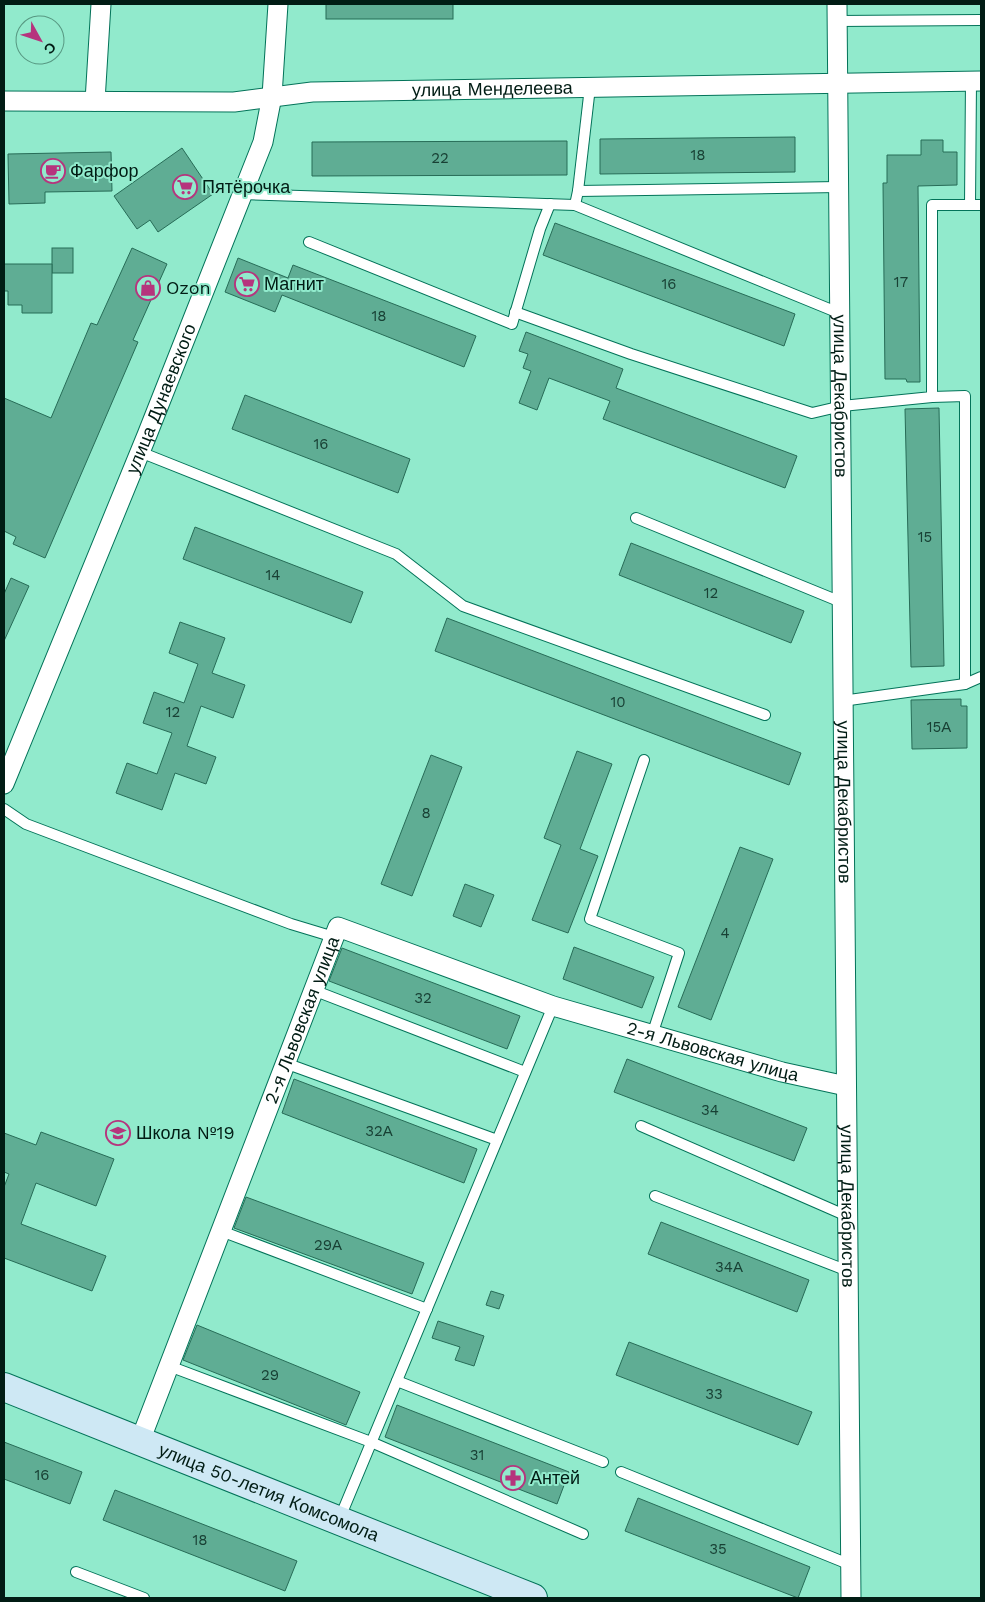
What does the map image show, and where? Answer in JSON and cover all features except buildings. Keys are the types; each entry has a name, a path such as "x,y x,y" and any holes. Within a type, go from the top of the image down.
{"main road":[{"name":"улица 50-летия Комсомола","path":"4,1387 533,1598"}],"street":[{"path":"95,101 101,4"},
{"name":"улица Дунаевского","path":"4,784 140,452 262,142 272,96 278,4"},
{"name":"улица Декабристов","path":"837,12 838,313 842,406 841,602 851,1598"},
{"name":"улица Менделеева","path":"4,100 234,102 312,92 976,81"},
{"name":"2-я Львовская улица","path":"140,1441 338,926 552,1006 782,1072 846,1086"}],"lane":[{"path":"837,12 981,20"},
{"path":"932,397 932,205 976,205 976,81"},
{"path":"576,205 590,87"},
{"path":"578,191 838,187"},
{"path":"242,194 576,205 838,313"},
{"path":"309,242 512,324 550,204"},
{"path":"515,312 631,354 812,413 842,406 932,397 965,396 965,684"},
{"path":"140,452 396,554 463,606 765,715"},
{"path":"636,518 841,602"},
{"path":"842,701 965,684 981,677"},
{"path":"644,760 590,919 679,953 652,1035"},
{"path":"4,809 26,824 291,924 334,937"},
{"path":"313,990 525,1072"},
{"path":"339,1521 552,1006"},
{"path":"285,1063 497,1140"},
{"path":"641,1126 847,1216"},
{"path":"654,1196 848,1271"},
{"path":"221,1231 427,1309"},
{"path":"169,1366 371,1442 583,1534"},
{"path":"397,1381 603,1462"},
{"path":"621,1472 851,1565"},
{"path":"76,1572 144,1598"}],"place":[{"name":"Фарфор","path":"53,171"},
{"name":"Пятёрочка","path":"185,187"},
{"name":"Магнит","path":"247,284"},
{"name":"Ozon","path":"148,288"},
{"name":"Школа №19","path":"118,1133"},
{"name":"Антей","path":"513,1478"}]}
